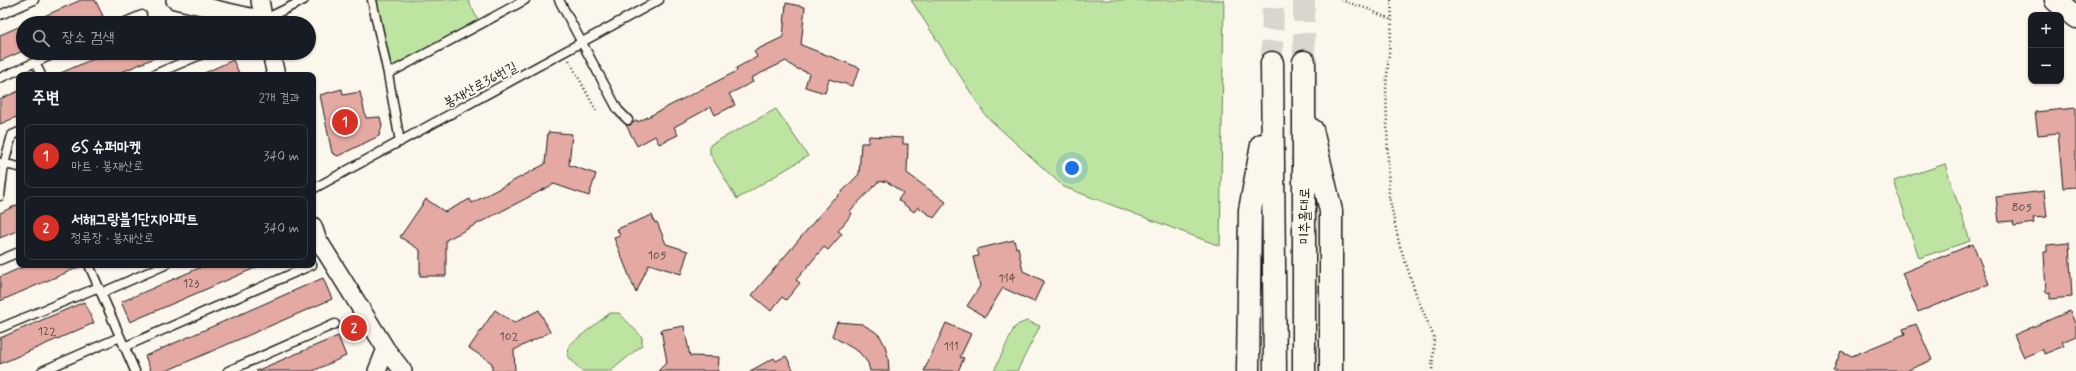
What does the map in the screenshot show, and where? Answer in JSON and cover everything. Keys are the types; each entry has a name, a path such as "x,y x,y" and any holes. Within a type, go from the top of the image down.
{"main road":[{"path":"2056,0 2076,16"},
{"name":"미추홀대로","path":"1304,62 1304,371"},
{"path":"1272,63 1271,97 1275,371"},
{"path":"1303,93 1331,211 1331,371"},
{"path":"1248,371 1250,210 1271,97"}],"street":[{"path":"175,0 239,16"},
{"path":"260,0 262,16"},
{"path":"272,60 275,72"},
{"path":"316,235 386,349 403,371"},
{"path":"377,371 386,349"}],"lane":[{"path":"0,15 34,0"},
{"path":"274,16 304,0"},
{"path":"372,0 388,74 400,142"},
{"path":"388,74 525,0"},
{"path":"559,0 581,44 618,110 628,120"},
{"name":"봉재산로36번길","path":"316,187 565,53 659,0"},
{"path":"0,78 40,60"},
{"path":"160,72 188,60"},
{"path":"35,62 40,72"},
{"path":"0,196 2,163 12,136 16,134"},
{"path":"2,163 16,166"},
{"path":"0,260 16,253"},
{"path":"90,268 135,371"},
{"path":"0,328 157,268"},
{"path":"124,347 305,268"},
{"path":"228,371 335,324"},
{"path":"42,371 120,337"}],"path":[{"path":"1341,0 1368,9 1392,20"},
{"path":"1391,0 1392,20 1386,87 1390,196 1399,243 1417,297 1434,337 1432,371"},
{"path":"565,53 597,112"}],"green space":[{"path":"374,0 468,0 479,22 415,57 391,67"},
{"path":"911,0 1224,0 1220,246 1064,187 986,116"},
{"path":"776,109 808,156 737,199 710,154 710,145"},
{"path":"1945,164 1970,241 1919,258 1894,181"},
{"path":"610,313 619,313 642,337 642,345 611,371 581,371 568,356 569,345"},
{"path":"1027,321 1040,326 1017,371 994,371 1014,328"}],"building":[{"path":"81,0 95,0 103,16 44,16"},
{"path":"786,3 805,7 801,45 860,68 852,86 829,79 825,93 805,87 809,73 795,68 786,61 751,78 753,82 729,94 735,105 715,115 711,107 674,127 678,135 659,144 655,136 637,146 626,125 630,125 637,120 638,122 737,71 736,68 757,57 754,51 783,37"},
{"path":"16,28 16,54 0,61 0,35"},
{"path":"91,60 150,60 122,72 63,72"},
{"path":"233,60 239,72 207,72"},
{"path":"342,89 343,95 360,92 366,118 380,117 382,126 379,136 338,156 332,153 320,95"},
{"path":"16,92 16,117 0,124 0,99"},
{"path":"2076,108 2076,187 2063,188 2058,133 2038,135 2035,112"},
{"path":"548,132 572,134 569,165 596,174 589,196 554,184 446,240 446,276 420,276 420,250 400,237 426,199 445,212 470,199 472,203 545,164"},
{"path":"869,136 903,138 903,144 908,144 907,173 946,202 934,218 918,207 914,212 898,200 903,193 886,181 878,182 850,211 852,214 838,231 842,234 828,250 824,247 796,280 800,283 786,300 782,297 771,311 752,295 834,198 835,199 859,174 861,143 868,143"},
{"path":"2044,191 2047,217 2033,218 2034,223 2014,226 2013,221 1999,222 1996,197"},
{"path":"16,205 16,231 0,238 0,213"},
{"path":"652,215 655,223 657,222 666,244 688,251 681,274 649,264 636,293 614,238 620,236 617,229"},
{"path":"1014,240 1016,248 1018,247 1023,271 1044,281 1034,302 1003,288 985,317 967,306 980,286 973,257 979,256 977,249"},
{"path":"2069,243 2072,297 2050,299 2050,292 2046,293 2044,252 2047,252 2047,245"},
{"path":"1973,244 1989,284 1918,312 1902,273"},
{"path":"20,268 77,268 0,301 0,277"},
{"path":"199,268 255,268 130,322 121,302"},
{"path":"323,278 332,299 166,371 151,371 145,356"},
{"path":"84,302 94,323 0,364 0,338"},
{"path":"495,310 514,323 539,310 550,332 514,350 515,371 492,371 492,363 469,348"},
{"path":"2070,311 2076,326 2076,336 2062,342 2064,346 2044,354 2043,349 2024,357 2014,335"},
{"path":"837,322 862,324 880,336 888,357 889,371 870,371 868,363 859,352 832,336"},
{"path":"946,323 971,334 960,357 964,358 958,371 924,371"},
{"path":"1916,324 1932,360 1906,371 1833,371 1841,351 1852,356 1905,334 1903,329"},
{"path":"684,326 690,356 719,357 718,371 658,371 667,362 661,330"},
{"path":"338,336 346,356 313,371 256,371"},
{"path":"786,356 794,371 750,371 774,358 776,361"}],"tunnel":[{"path":"1272,63 1273,0"},
{"path":"1304,0 1304,62"}],"place":[{"name":"GS 슈퍼마켓","path":"345,122"},
{"name":"서해그랑블1단지아파트","path":"354,328"}]}
